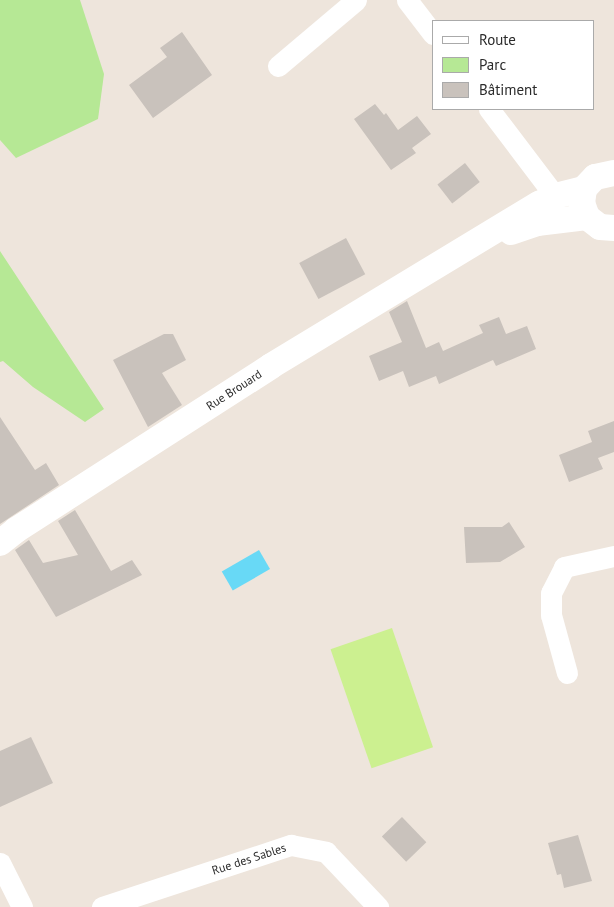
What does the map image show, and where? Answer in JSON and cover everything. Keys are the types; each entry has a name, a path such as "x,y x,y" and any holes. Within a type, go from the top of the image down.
{"street":[{"path":"278,66 356,0"},
{"path":"407,0 432,33"},
{"path":"490,110 555,196"},
{"path":"613,169 595,177 584,189 582,203 587,216 600,227 614,228"},
{"name":"Rue Brouard","path":"0,543 16,530 271,366 473,246 539,204 555,196 584,189"},
{"name":"Rue Brouard","path":"473,246 537,223 587,216"},
{"path":"567,673 551,615 550,593 564,567 614,556"},
{"name":"Rue des Sables","path":"102,907 291,845 326,852 378,907"},
{"path":"0,863 22,907"}],"green space":[{"path":"0,0 80,0 104,74 98,119 16,158 0,140"},
{"path":"0,251 104,409 85,422 33,387 3,361 0,362"},
{"path":"392,628 433,747 372,768 331,649"}],"water":[{"path":"259,550 270,569 233,591 222,572"}],"building":[{"path":"182,32 212,75 153,118 129,85 167,57 160,48"},
{"path":"375,104 384,115 386,113 398,130 417,116 431,134 412,148 416,153 391,170 354,119"},
{"path":"465,163 480,182 452,203 437,185"},
{"path":"346,238 365,274 318,299 299,263"},
{"path":"407,301 426,348 439,342 443,351 483,333 479,325 499,317 506,334 527,326 536,349 496,366 493,360 439,384 436,376 409,387 403,371 379,381 369,356 402,342 389,312"},
{"path":"164,334 173,334 186,360 162,373 182,405 148,427 113,360"},
{"path":"0,417 35,470 46,463 59,485 0,524"},
{"path":"614,421 614,452 598,458 603,469 569,482 559,455 592,442 588,431"},
{"path":"75,510 111,571 132,560 142,575 56,617 15,550 29,540 43,563 78,555 58,521"},
{"path":"509,522 525,547 500,562 466,563 464,527 502,527"},
{"path":"31,737 53,783 0,807 0,751"},
{"path":"402,817 426,842 406,862 382,836"},
{"path":"578,835 592,881 564,888 561,874 557,875 548,843"}]}
